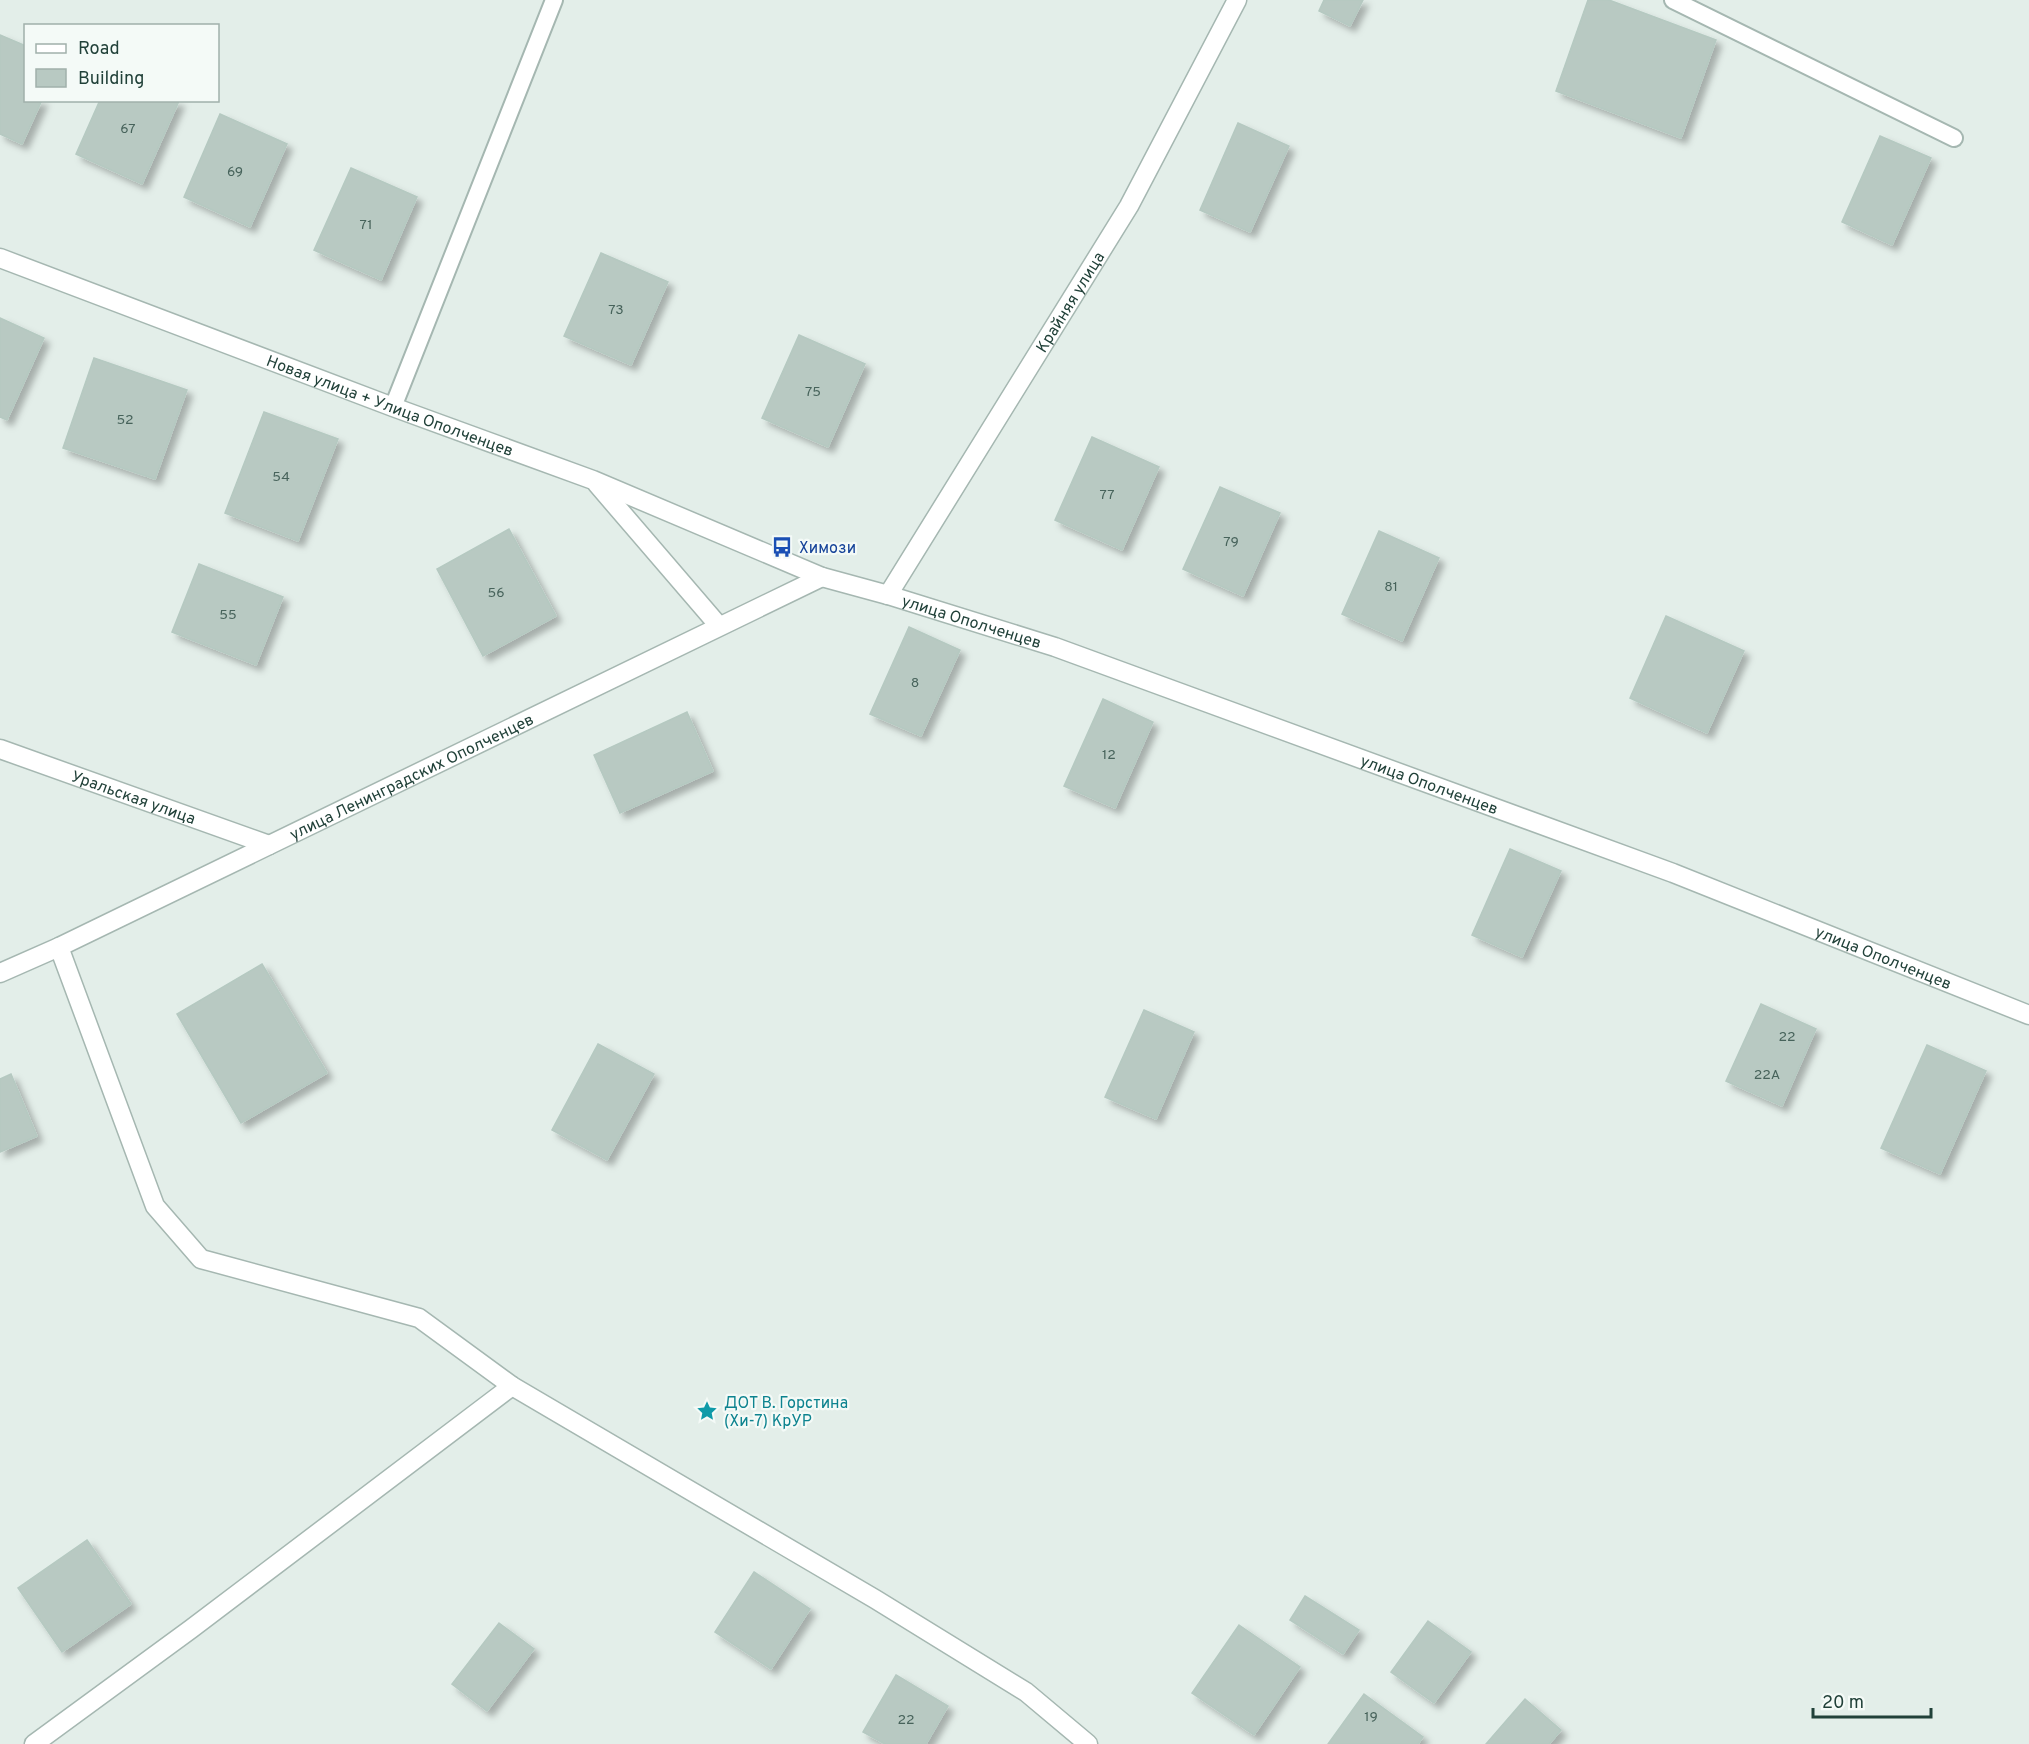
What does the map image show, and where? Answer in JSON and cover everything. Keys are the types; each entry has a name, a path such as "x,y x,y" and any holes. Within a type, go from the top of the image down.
{"street":[{"name":"Крайняя улица","path":"888,595 1129,206 1237,0"},
{"name":"Новая улица + Улица Ополченцев","path":"0,258 593,480 777,558"},
{"path":"593,480 719,626"},
{"name":"улица Ополченцев","path":"777,558 822,577 1055,647 1639,861 2029,1015"},
{"name":"улица Ленинградских Ополченцев","path":"0,973 59,947 822,577"},
{"name":"Уральская улица","path":"0,749 269,845"},
{"path":"59,947 155,1206 201,1259 419,1318 512,1386 865,1593 1026,1692 1088,1744"},
{"path":"34,1744 191,1629 512,1386"}],"lane":[{"path":"393,407 554,0"},
{"path":"1673,0 1954,138"}],"building":[{"path":"1324,0 1363,0 1350,26 1319,11"},
{"path":"1588,0 1609,0 1716,40 1681,138 1556,91"},
{"path":"0,35 24,45 24,102 41,102 22,144 0,134"},
{"path":"99,102 179,102 142,184 76,154"},
{"path":"220,114 287,144 250,227 184,197"},
{"path":"1238,123 1289,146 1250,232 1200,210"},
{"path":"1880,136 1931,158 1892,245 1842,222"},
{"path":"351,168 417,197 381,280 314,250"},
{"path":"601,253 668,282 631,365 564,336"},
{"path":"0,318 44,338 7,420 0,417"},
{"path":"799,335 865,364 828,447 762,418"},
{"path":"94,358 187,390 155,479 63,448"},
{"path":"264,412 338,439 298,541 225,513"},
{"path":"1092,437 1159,467 1122,550 1055,520"},
{"path":"1220,487 1280,513 1243,596 1183,569"},
{"path":"509,529 556,616 483,656 437,569"},
{"path":"1379,531 1439,558 1402,641 1342,614"},
{"path":"199,564 283,597 256,665 172,632"},
{"path":"1666,616 1744,651 1707,733 1630,698"},
{"path":"909,627 960,650 921,736 870,714"},
{"path":"1103,699 1153,722 1115,808 1064,786"},
{"path":"687,712 713,771 620,813 594,755"},
{"path":"1510,849 1561,871 1522,957 1472,935"},
{"path":"262,964 327,1073 241,1123 177,1014"},
{"path":"1761,1004 1816,1029 1782,1106 1726,1081"},
{"path":"1144,1010 1194,1032 1156,1119 1105,1097"},
{"path":"598,1044 654,1074 607,1160 552,1130"},
{"path":"1927,1045 1986,1071 1940,1174 1881,1148"},
{"path":"11,1074 37,1136 0,1152 0,1079"},
{"path":"87,1540 131,1604 62,1652 18,1588"},
{"path":"754,1572 810,1609 771,1669 715,1632"},
{"path":"1305,1596 1359,1630 1343,1654 1290,1620"},
{"path":"1428,1621 1471,1652 1434,1703 1391,1672"},
{"path":"499,1623 534,1649 487,1711 452,1684"},
{"path":"1239,1625 1300,1667 1254,1735 1192,1693"},
{"path":"896,1675 948,1706 926,1744 885,1744 863,1732"},
{"path":"1364,1694 1423,1737 1418,1744 1328,1744"},
{"path":"1525,1699 1561,1730 1549,1744 1486,1744"}],"place":[{"name":"Химози","path":"782,547"},
{"name":"ДОТ В. Горстина (Хи-7) КрУР","path":"707,1411"}]}
